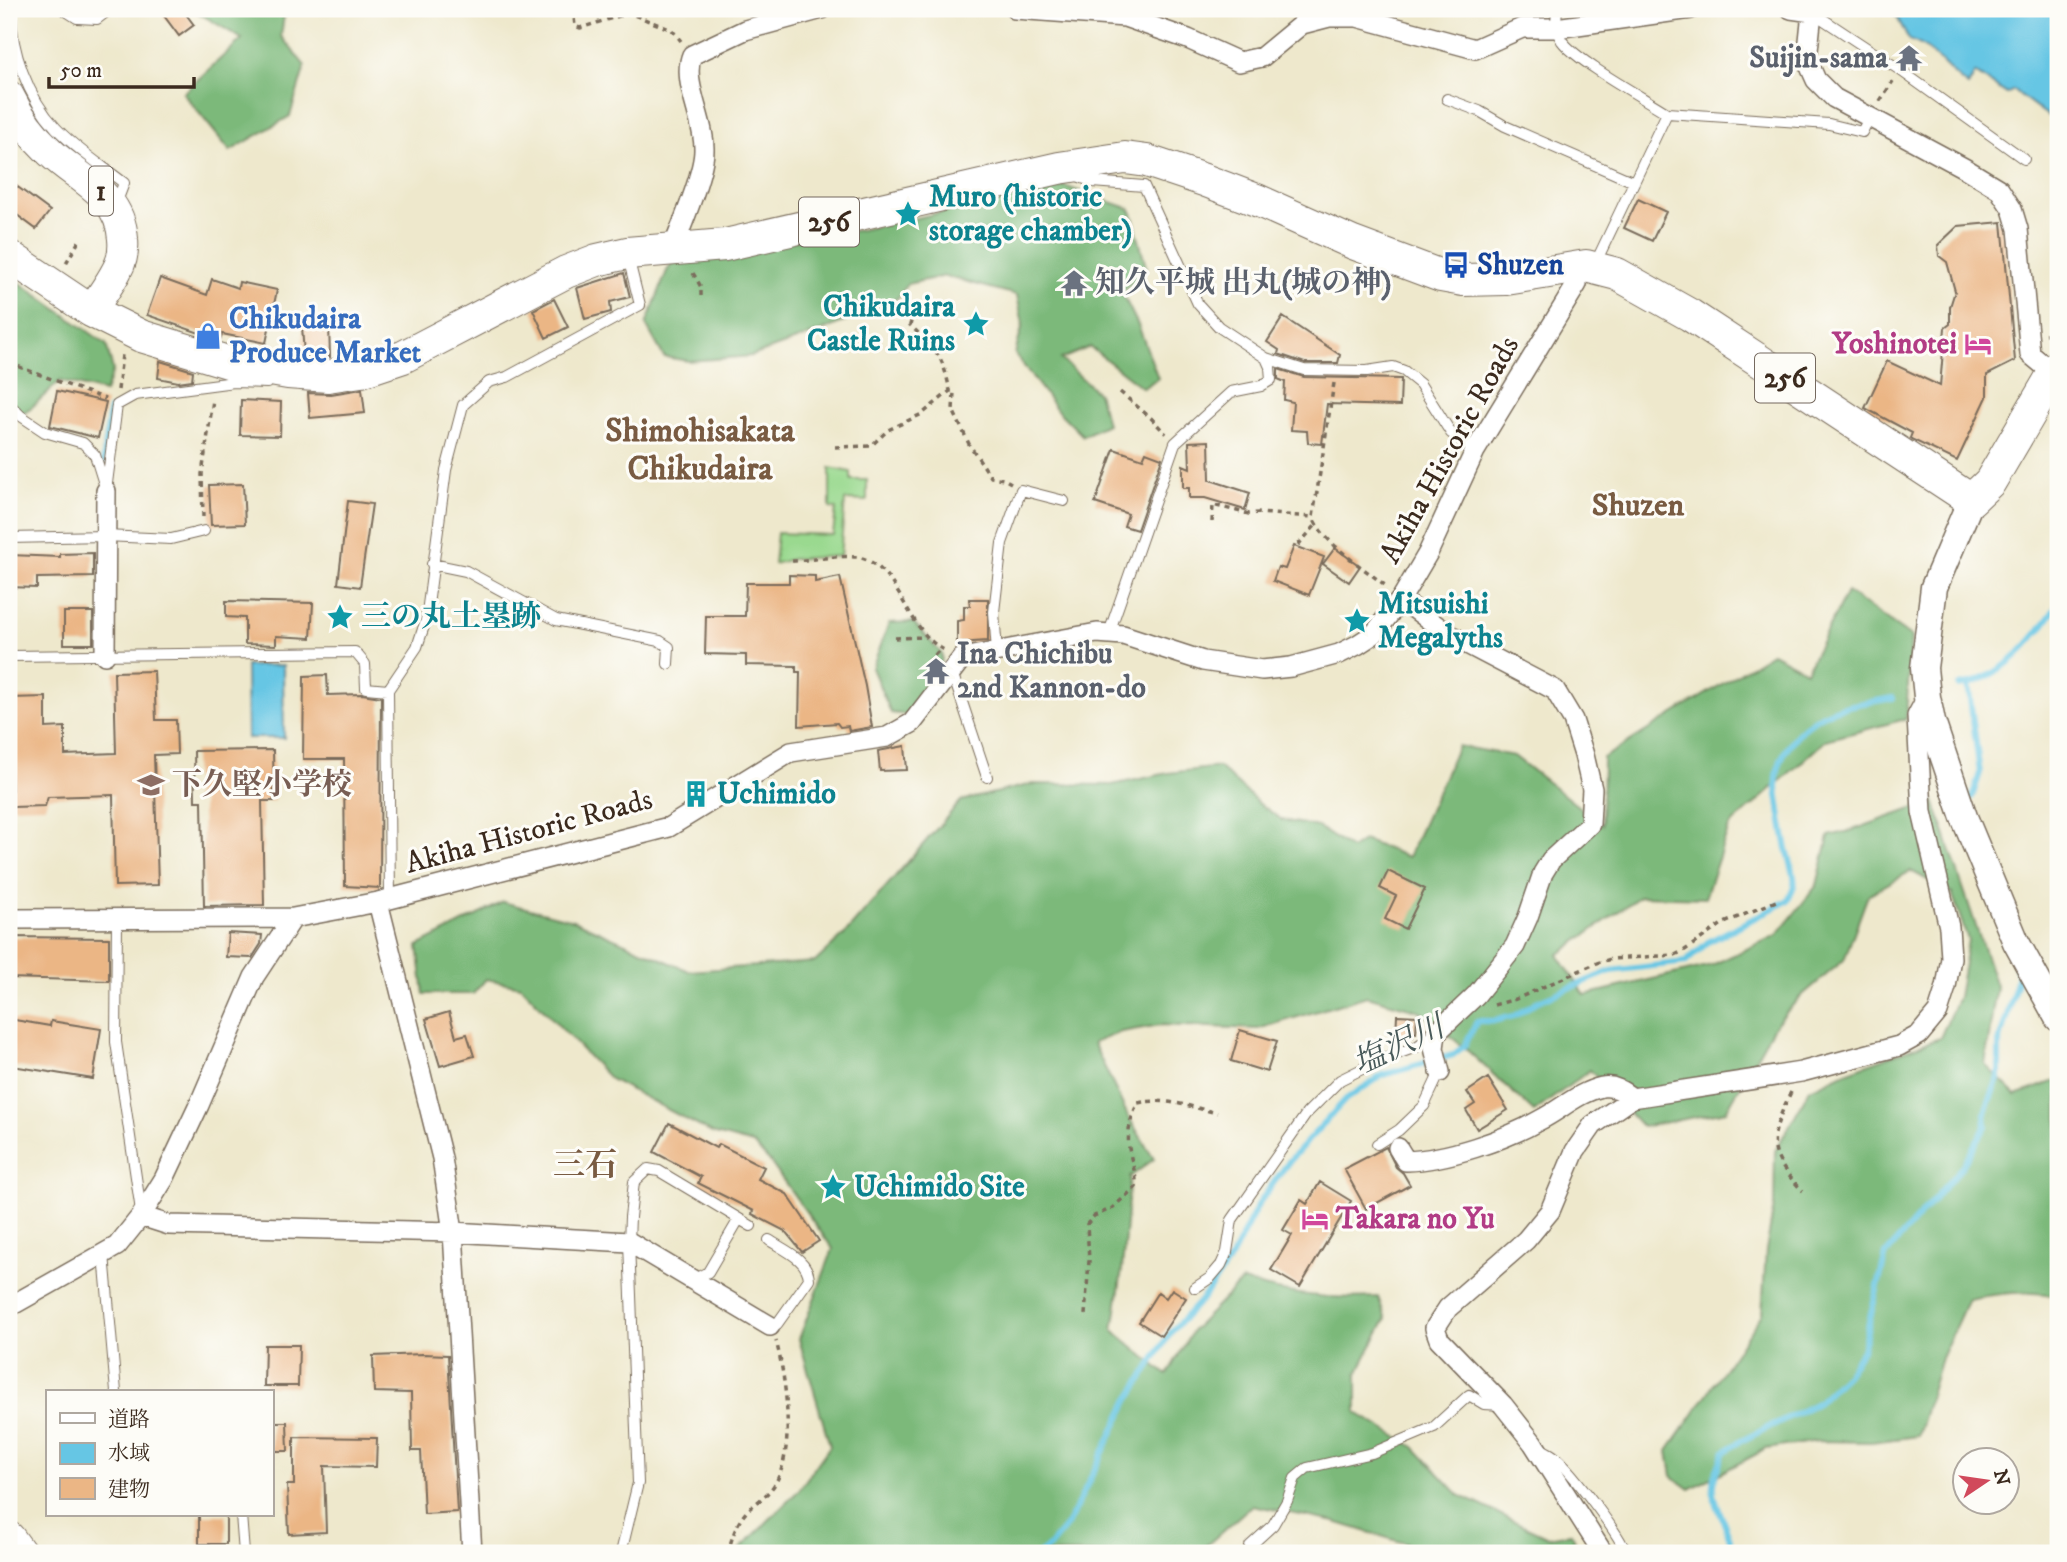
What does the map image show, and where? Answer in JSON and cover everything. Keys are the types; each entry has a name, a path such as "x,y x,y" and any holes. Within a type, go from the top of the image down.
{"highway":[{"name":"256","path":"9,257 91,311 141,336 286,380 360,371 403,357 566,272 627,253 682,259 725,245 1059,168 1113,159 1147,161 1259,201 1353,243 1441,276 1463,280 1506,279 1586,267 1617,274 1690,315 1971,500"},
{"path":"1971,500 1990,482 2056,370"},
{"path":"9,1538 20,1553"}],"main road":[{"name":"1","path":"9,96 29,130 51,153 101,191 115,208 122,229 124,249 118,269 91,311"},
{"path":"1971,500 1934,587 1924,668 1927,697 1932,722 1964,817 2016,942 2058,1018"}],"street":[{"path":"682,259 704,151 701,125 687,67 692,55 745,30 822,9"},
{"path":"1015,9 1125,17 1188,39 1239,62 1262,57 1302,24 1329,17 1357,17 1475,49 1522,28 1557,18 1691,9"},
{"path":"1791,9 1812,12 1807,60 1816,80 1834,98 1999,189 2012,209 2018,229 2030,354 2056,370"},
{"name":"Akiha Historic Roads","path":"9,919 293,918 384,901 669,827 791,752 887,737 912,723 957,664 998,652 1097,633 1123,635 1203,661 1262,670 1290,667 1339,654 1374,634 1401,599 1428,553 1475,452 1586,267"},
{"path":"105,655 106,491"},
{"path":"1401,599 1448,634 1555,690 1573,720 1592,789 1590,824 1547,866 1515,946 1435,1040 1440,1072"},
{"path":"1602,1553 1533,1443 1503,1405 1439,1339 1436,1328 1448,1308 1526,1240 1550,1211 1575,1152 1593,1125 1632,1098 1801,1072 1899,1046 1919,1035 1938,1012 1946,988 1951,958 1949,927 1922,812 1917,716 1927,697"},
{"path":"384,901 442,1158 453,1232 472,1553"},
{"path":"9,1307 117,1246 141,1216 164,1179 254,977 293,918"},
{"path":"1398,1148 1406,1161 1428,1161 1460,1153 1538,1122 1588,1092 1605,1087 1621,1089 1632,1098"},
{"path":"141,1216 169,1225 453,1232 629,1242 770,1326"}],"lane":[{"path":"11,9 10,26 30,90 55,127 124,183 115,208"},
{"path":"63,9 77,18 97,19 110,9"},
{"path":"1812,12 2024,159"},
{"path":"1557,18 1562,41 1576,54 1667,113 1829,124 1862,132 1869,117"},
{"path":"1447,99 1634,182"},
{"name":"Akiha Historic Roads","path":"1586,267 1634,182 1667,113"},
{"path":"1059,168 1092,182 1144,186 1198,304 1219,327 1266,358 1304,370 1367,371 1393,367 1404,371 1420,384 1451,433 1475,452"},
{"path":"384,901 388,690 417,647 426,620 446,470 463,405 489,382 507,377 640,305 627,253"},
{"path":"1109,634 1175,443 1231,392 1261,386 1271,380 1266,358"},
{"path":"106,491 117,405 135,395 234,382 286,380"},
{"path":"9,404 21,416 45,432 83,443 95,454 106,491"},
{"path":"998,652 994,612 1002,543 1021,490 1064,501"},
{"path":"9,538 105,536 171,539 204,531"},
{"path":"432,564 466,571 556,620 660,641 669,647 668,664"},
{"path":"9,656 355,652 365,664 366,688 388,690"},
{"path":"957,664 987,777"},
{"path":"117,919 116,1042 141,1216"},
{"path":"1195,1288 1210,1278 1221,1265 1227,1252 1232,1220 1307,1113 1340,1080 1380,1060 1435,1040"},
{"path":"1377,1144 1399,1130 1424,1107 1440,1072"},
{"path":"621,1553 638,1483 629,1242 634,1182 648,1169 659,1171 751,1226"},
{"path":"693,1280 708,1272 739,1219"},
{"path":"769,1240 803,1262 809,1279 777,1324 770,1326"},
{"path":"104,1254 116,1390"},
{"path":"1250,1546 1273,1525 1287,1501 1294,1478 1307,1468 1372,1453 1434,1427 1469,1395 1484,1404 1503,1405"},
{"path":"1533,1443 1556,1458 1623,1543 1626,1553"},
{"path":"241,1516 244,1553"}],"path":[{"path":"573,9 575,26 580,28 629,13 672,30 681,42 687,67"},
{"path":"1869,117 1900,71"},
{"path":"68,260 79,241"},
{"path":"682,259 701,288 701,300"},
{"path":"914,312 910,325 943,360 950,391"},
{"path":"120,370 121,361"},
{"path":"9,363 117,405"},
{"path":"1336,371 1313,517 1316,526 1401,599"},
{"path":"204,387 213,397 202,474 204,531"},
{"path":"835,447 871,446 888,429 922,414 950,391"},
{"path":"950,391 954,391 953,410 969,444 991,478 1004,479 1021,490"},
{"path":"1119,392 1151,418 1175,443"},
{"path":"1212,522 1213,505 1249,514 1313,517"},
{"path":"1298,545 1316,526"},
{"path":"792,561 856,557 867,560 883,570 910,617 926,637 957,664"},
{"path":"895,638 926,637"},
{"path":"928,663 940,649"},
{"path":"1493,1005 1516,999 1546,983 1611,959 1675,955 1722,924 1776,901"},
{"path":"1801,1072 1780,1115 1773,1140 1779,1162 1803,1191"},
{"path":"1085,1314 1089,1261 1087,1224 1094,1216 1111,1209 1136,1187 1137,1180 1128,1139 1138,1103 1175,1103 1217,1113"},
{"path":"728,1553 733,1530 773,1487 781,1470 787,1441 784,1390 777,1345 770,1326"}],"green space":[{"path":"192,9 285,9 281,36 305,66 290,116 230,151 183,93 242,39"},
{"path":"1064,186 1131,209 1146,267 1122,293 1138,325 1158,378 1143,388 1090,347 1061,359 1098,393 1107,424 1083,436 1058,411 1015,354 1023,324 1017,295 945,276 907,284 898,298 824,330 752,356 689,361 664,357 646,325 674,259 860,230"},
{"path":"9,275 106,344 113,370 105,392 60,381 32,407 9,422"},
{"path":"830,468 851,472 851,480 867,480 867,501 845,500 840,556 792,559 774,564 777,533 833,535 836,509 830,508"},
{"path":"1847,592 1911,637 1906,719 1826,740 1729,827 1705,898 1640,896 1558,955 1585,995 1712,965 1777,935 1817,885 1829,836 1934,801 1996,986 1985,1065 2016,1095 2058,1080 2058,1296 2013,1293 1968,1299 1941,1358 1918,1436 1871,1442 1818,1441 1766,1449 1690,1489 1672,1476 1668,1451 1762,1314 1766,1250 1774,1206 1775,1151 1810,1089 1846,1072 1940,1038 1958,997 1968,940 1952,893 1911,871 1868,895 1844,960 1799,998 1774,1026 1726,1111 1642,1127 1590,1070 1534,1112 1420,1011 1367,996 1258,1029 1160,1025 1121,1032 1093,1043 1128,1116 1154,1159 1130,1177 1122,1270 1113,1330 1167,1375 1193,1330 1242,1281 1309,1295 1378,1297 1386,1319 1357,1374 1357,1413 1414,1447 1459,1495 1548,1537 1571,1533 1578,1553 1437,1553 1335,1522 1252,1505 1198,1553 736,1553 798,1491 830,1446 799,1339 833,1249 770,1162 753,1144 712,1133 610,1079 521,986 486,979 473,994 424,994 418,946 503,902 573,920 689,971 815,962 844,935 961,801 1032,784 1112,785 1168,773 1219,767 1257,802 1282,820 1318,827 1351,849 1364,840 1408,857 1458,746 1514,756 1602,825 1603,758 1772,653 1806,671"},
{"path":"913,622 942,654 940,677 908,715 891,713 872,668 889,623"}],"water":[{"path":"1884,9 2058,9 2058,123 2013,90 2007,94 1975,73 1968,86 1933,54 1909,40 1897,17"},
{"path":"283,665 284,738 247,738 246,666"}],"building":[{"path":"159,9 182,9 194,25 179,36"},
{"path":"15,185 50,211 36,229 9,209 9,193"},
{"path":"1638,199 1666,212 1652,241 1624,228"},
{"name":"Yoshinotei","path":"2002,222 2015,361 1987,375 1987,397 1957,461 1913,440 1910,438 1912,433 1865,408 1887,361 1940,386 1945,328 1950,324 1950,307 1955,291 1947,262 1939,256 1938,245 1958,226"},
{"path":"624,273 630,297 610,302 611,312 585,319 577,288"},
{"path":"160,278 207,295 212,279 238,288 239,282 277,290 266,343 222,334 220,340 147,315"},
{"path":"554,299 568,327 546,338 533,310"},
{"path":"1283,317 1340,355 1338,363 1305,363 1278,354 1279,350 1267,342"},
{"path":"329,325 330,357 304,356 302,326"},
{"path":"160,361 193,371 192,380 178,382 158,378"},
{"path":"1278,369 1304,377 1401,379 1400,406 1327,404 1322,444 1308,443 1307,431 1291,430 1293,402 1284,400 1285,382 1278,379"},
{"path":"362,389 365,413 310,418 308,393 331,394"},
{"path":"57,391 106,402 98,438 50,426"},
{"path":"241,400 281,402 280,436 240,435"},
{"path":"1209,441 1210,480 1250,493 1245,510 1205,498 1189,498 1189,488 1183,488 1183,465 1190,468 1189,442"},
{"path":"1114,449 1143,459 1146,452 1162,458 1137,530 1124,526 1128,514 1095,503"},
{"path":"243,484 245,524 211,525 209,485"},
{"path":"348,501 372,504 360,587 338,584"},
{"path":"1294,546 1324,557 1309,595 1273,581 1278,567 1285,569"},
{"path":"1335,548 1360,566 1349,582 1323,564"},
{"path":"93,553 93,577 37,578 37,588 9,587 10,555 60,557 60,554"},
{"path":"789,575 815,576 815,582 840,577 872,727 849,731 848,726 840,727 837,723 799,726 800,672 796,672 796,666 746,665 746,655 705,654 706,616 745,616 746,583 789,583"},
{"path":"969,599 988,599 988,641 957,643 957,621 964,620 964,606 970,606"},
{"path":"226,601 313,603 311,638 276,636 276,645 245,644 245,618 226,617"},
{"path":"64,612 93,612 93,644 64,644"},
{"name":"下久堅小学校","path":"154,671 156,720 176,720 177,754 154,755 158,885 115,886 113,795 48,797 45,806 12,807 9,698 46,697 46,728 65,727 65,755 116,753 114,672"},
{"path":"327,675 328,695 362,694 381,697 380,888 345,886 344,759 303,759 304,676"},
{"path":"905,746 907,770 880,771 878,751"},
{"path":"273,750 274,801 262,801 264,905 204,906 202,801 195,801 194,751"},
{"path":"1388,871 1425,889 1405,929 1385,919 1396,896 1380,888"},
{"path":"228,933 262,935 261,944 252,958 226,957"},
{"path":"9,937 109,938 109,981 9,978"},
{"path":"449,1012 456,1037 467,1034 474,1056 440,1066 426,1019"},
{"path":"1397,1015 1417,1016 1416,1033 1413,1033 1413,1037 1396,1035"},
{"path":"9,1019 50,1026 51,1021 101,1029 93,1079 12,1066 14,1053 9,1053"},
{"path":"1240,1030 1277,1041 1267,1072 1231,1061"},
{"path":"1488,1078 1508,1110 1477,1129 1466,1110 1475,1104 1467,1092"},
{"path":"669,1123 716,1148 719,1144 764,1167 758,1179 787,1194 819,1241 802,1252 785,1231 752,1214 754,1211 698,1183 701,1177 654,1152"},
{"path":"1386,1147 1396,1167 1410,1185 1366,1209 1344,1169"},
{"name":"Takara no Yu","path":"1320,1182 1351,1201 1300,1287 1271,1270 1292,1235 1283,1230 1301,1200 1307,1204"},
{"path":"1172,1289 1186,1298 1161,1336 1139,1322 1158,1292 1166,1298"},
{"path":"265,1345 299,1345 298,1386 264,1386"},
{"path":"448,1355 457,1512 424,1514 421,1451 412,1451 411,1393 374,1392 373,1356"},
{"path":"273,1422 287,1422 288,1451 273,1451"},
{"path":"294,1437 377,1438 376,1467 324,1466 326,1532 289,1534 287,1485 294,1485"},
{"path":"199,1516 226,1516 226,1544 199,1544"}],"waterway":[{"path":"103,465 110,410"},
{"name":"塩沢川","path":"1959,686 1975,682 2004,666 2028,644 2058,604"},
{"path":"1968,684 1980,773 1972,797"},
{"name":"塩沢川","path":"1040,1553 1049,1547 1068,1524 1128,1401 1171,1332 1203,1298 1231,1258 1259,1203 1290,1160 1346,1099 1383,1075 1453,1055 1465,1045 1477,1021 1493,1021 1514,1016 1538,1001 1611,971 1686,962 1708,942 1787,901 1794,879 1777,791 1779,765 1784,754 1797,735 1824,714 1848,706 1893,698"},
{"path":"1729,1553 1730,1539 1713,1494 1715,1475 1724,1452 1817,1403 1847,1374 1862,1350 1886,1254 1961,1168 1986,1126 1985,1112 1999,1076 1999,1042 2019,975 2016,967"}],"place":[{"name":"Suijin-sama","path":"1909,58"},
{"name":"Muro (historic storage chamber)","path":"908,214"},
{"name":"Shuzen","path":"1456,265"},
{"name":"知久平城 出丸(城の神)","path":"1074,283"},
{"name":"Chikudaira Castle Ruins","path":"976,324"},
{"name":"Chikudaira Produce Market","path":"208,336"},
{"name":"Yoshinotei","path":"1978,344"},
{"name":"三の丸土塁跡","path":"340,617"},
{"name":"Mitsuishi Megalyths","path":"1357,621"},
{"name":"Ina Chichibu 2nd Kannon-do","path":"936,671"},
{"name":"下久堅小学校","path":"151,785"},
{"name":"Uchimido","path":"696,794"},
{"name":"Uchimido Site","path":"833,1187"},
{"name":"Takara no Yu","path":"1315,1219"}],"district":[{"name":"Shimohisakata Chikudaira","path":"700,450"},
{"name":"Shuzen","path":"1638,506"},
{"name":"三石","path":"585,1166"}]}
